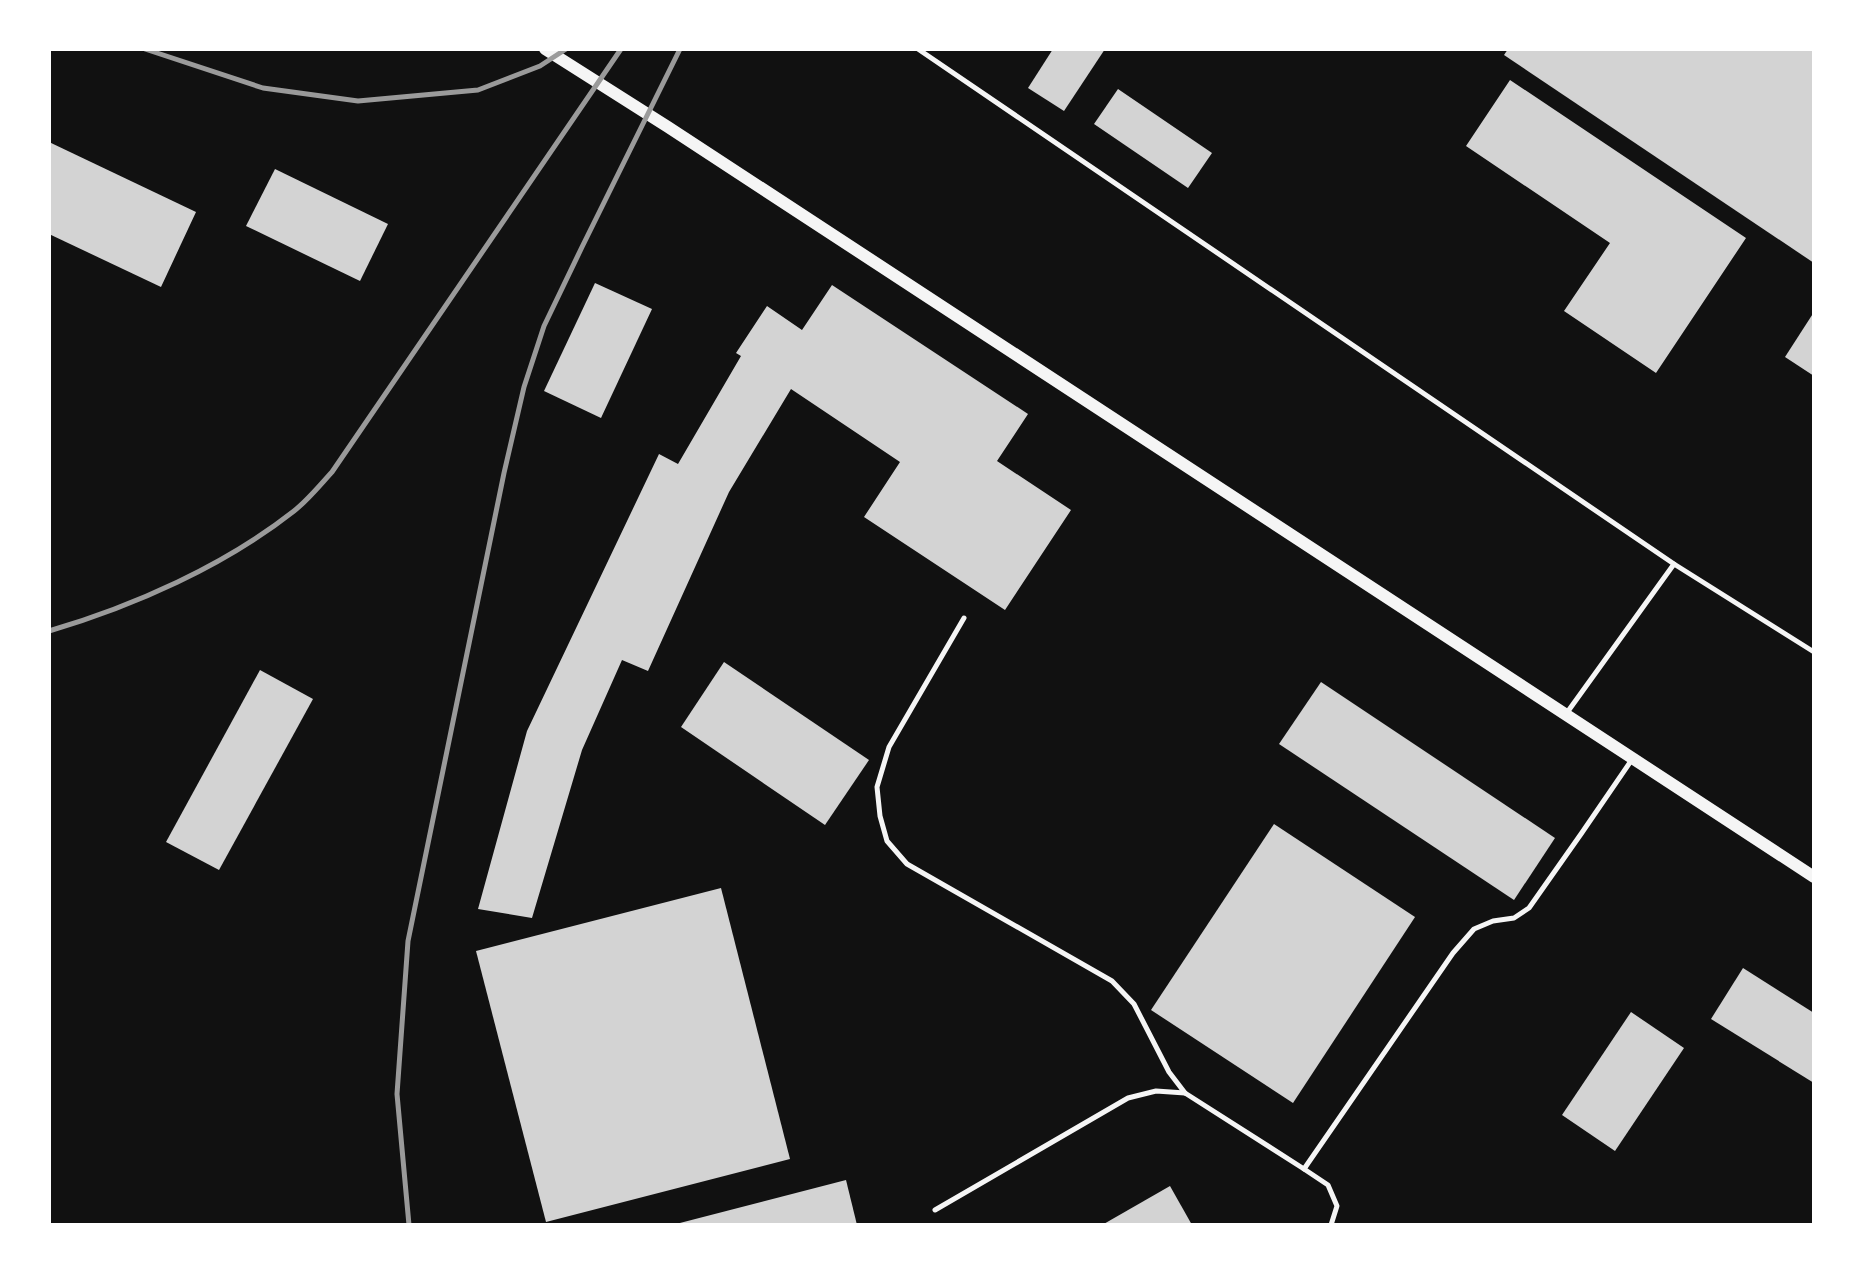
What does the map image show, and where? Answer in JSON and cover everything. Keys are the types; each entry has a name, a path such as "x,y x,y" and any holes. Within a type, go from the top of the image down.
{"street":[{"path":"545,49 1814,877"}],"lane":[{"path":"918,49 1674,564 1814,652"},
{"path":"1566,714 1674,564"},
{"path":"964,618 889,747 877,787 880,816 887,841 906,864 1111,981 1134,1004 1169,1072 1185,1093 1328,1185 1337,1206 1331,1225"},
{"path":"1304,1169 1453,953 1474,929 1493,921 1514,918 1529,908 1633,758"},
{"path":"935,1210 1128,1098 1156,1091 1185,1093"}],"building":[{"path":"1053,49 1105,49 1064,111 1028,88"},
{"path":"1508,49 1814,49 1814,263 1504,55"},
{"path":"1510,80 1746,238 1656,373 1564,311 1610,243 1466,146"},
{"path":"1118,89 1212,153 1188,188 1094,124"},
{"path":"49,142 196,212 161,287 49,234"},
{"path":"275,169 388,224 360,281 246,226"},
{"path":"595,283 652,309 601,418 544,391"},
{"path":"832,285 1028,414 997,461 1071,510 1005,610 864,517 900,462 791,389 729,492 648,671 622,660 582,750 532,918 478,909 527,731 659,454 678,464 741,356 736,353 767,306 802,330"},
{"path":"1814,312 1814,376 1785,357"},
{"path":"724,662 869,760 825,825 681,727"},
{"path":"260,670 313,699 219,870 166,842"},
{"path":"1321,682 1555,838 1514,900 1279,744"},
{"path":"1274,824 1415,917 1293,1103 1151,1010"},
{"path":"721,888 790,1159 546,1222 476,951"},
{"path":"1743,968 1814,1013 1814,1083 1711,1019"},
{"path":"1631,1012 1684,1048 1615,1151 1562,1115"},
{"path":"846,1180 857,1225 676,1225 676,1224"},
{"path":"1170,1186 1192,1225 1102,1225"}],"railway":[{"path":"145,49 263,88 358,101 478,90 540,66 566,49"},
{"path":"49,631 145,597 208,567 267,531 309,497 332,472 621,49"},
{"path":"409,1225 397,1094 408,941 504,473 524,387 544,326 680,49"}]}
